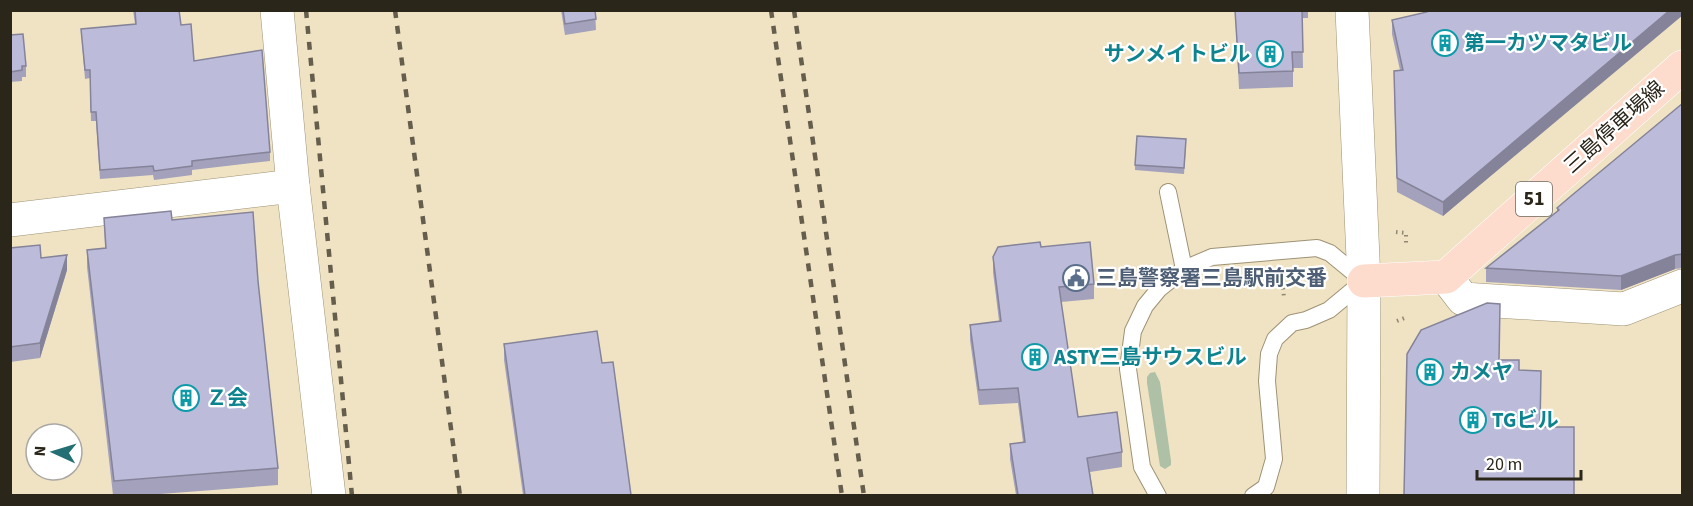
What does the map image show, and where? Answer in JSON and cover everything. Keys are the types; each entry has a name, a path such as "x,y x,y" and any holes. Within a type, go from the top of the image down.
{"main road":[{"name":"三島停車場線","path":"1446,277 1683,67"},
{"path":"1364,281 1446,277"}],"street":[{"path":"277,10 293,186 329,495"},
{"path":"1352,10 1364,281 1363,495"},
{"path":"10,220 293,186"},
{"path":"1446,277 1463,299 1624,309 1683,286"}],"lane":[{"path":"1168,192 1184,269"},
{"path":"1158,495 1142,467 1128,369 1132,331 1145,306 1159,289 1184,269 1212,257 1317,248 1330,253 1364,281 1329,310 1306,320 1292,323 1275,339 1269,354 1267,381 1275,459 1266,487 1253,495"}],"green space":[{"path":"1155,372 1160,382 1171,461 1171,465 1165,469 1160,466 1147,383 1147,377 1150,373"}],"building":[{"path":"135,10 179,10 181,25 191,24 194,61 262,50 270,152 192,161 192,166 154,171 153,166 100,170 96,112 91,112 90,70 85,70 81,29 136,24"},
{"path":"563,10 595,10 596,19 565,24"},
{"name":"サンメイトビル","path":"1235,10 1302,10 1303,52 1292,52 1293,71 1239,73"},
{"path":"1427,10 1670,10 1443,202 1397,178 1394,71 1403,70 1392,20 1427,12"},
{"path":"23,34 26,66 22,66 22,70 10,72 10,35"},
{"path":"1683,103 1683,254 1621,276 1486,268 1559,210 1557,208"},
{"path":"1137,136 1186,139 1184,168 1135,165"},
{"name":"Ｚ会","path":"171,211 172,220 253,212 278,468 114,481 87,250 106,248 104,218"},
{"path":"1040,242 1041,247 1090,242 1094,284 1059,287 1078,417 1117,412 1122,452 1087,458 1093,495 1018,495 1010,444 1025,442 1018,388 979,390 970,325 1001,321 993,257 998,247"},
{"path":"40,245 41,258 67,255 40,343 10,347 10,248"},
{"path":"1487,303 1500,304 1499,360 1519,360 1519,370 1541,371 1540,427 1574,427 1574,495 1404,495 1407,354 1421,330"},
{"path":"597,331 602,363 613,362 631,495 525,495 504,344"}],"railway":[{"path":"306,10 352,496"},
{"path":"395,10 460,496"},
{"path":"771,10 842,496"},
{"path":"794,10 864,496"}],"place":[{"name":"第一カツマタビル","path":"1445,43"},
{"name":"サンメイトビル","path":"1270,54"},
{"name":"三島警察署三島駅前交番","path":"1076,278"},
{"name":"ASTY三島サウスビル","path":"1035,357"},
{"name":"カメヤ","path":"1430,372"},
{"name":"Ｚ会","path":"186,398"},
{"name":"TGビル","path":"1473,420"}]}
